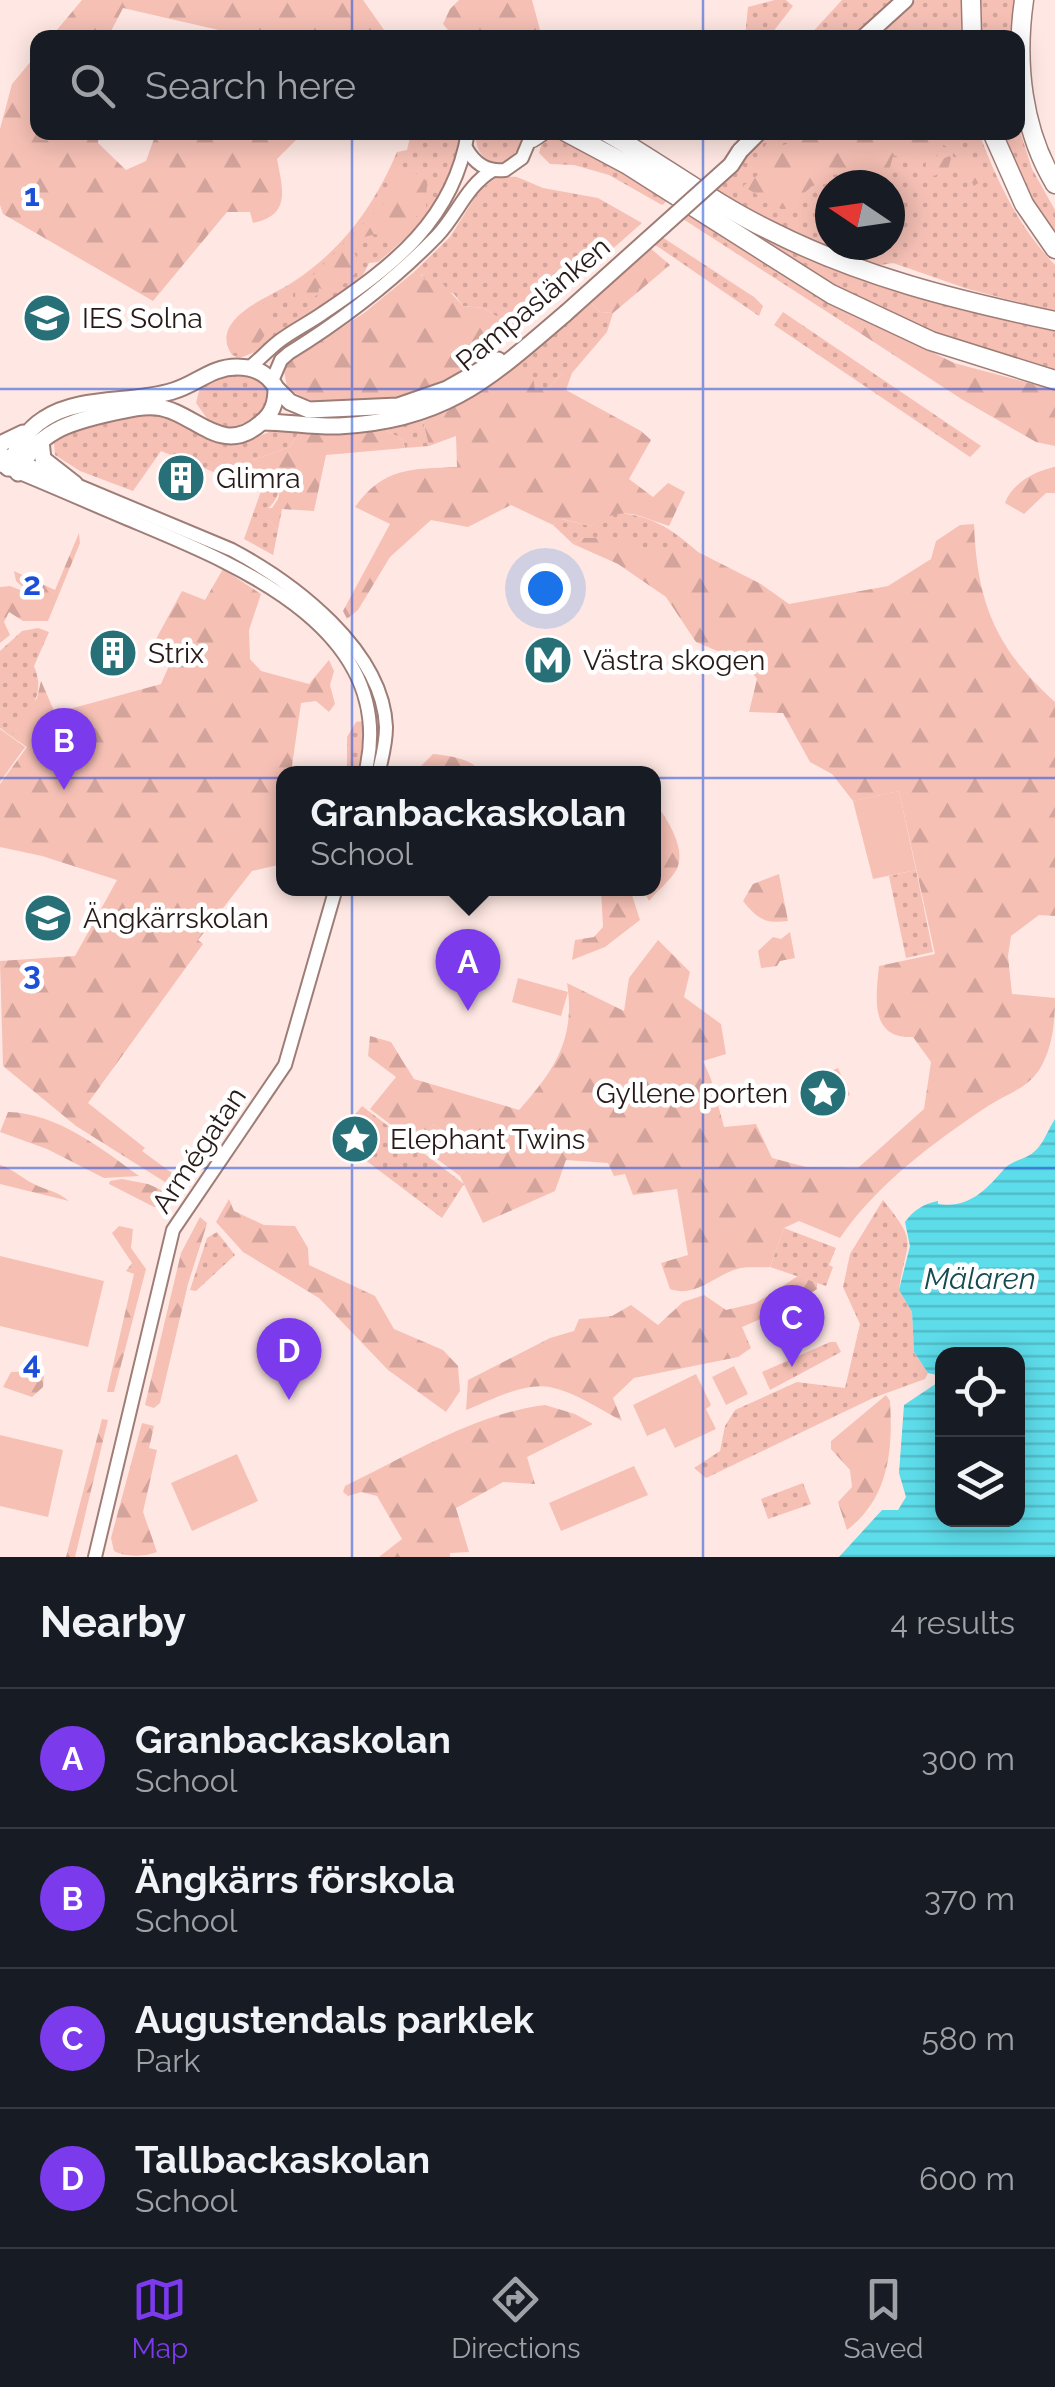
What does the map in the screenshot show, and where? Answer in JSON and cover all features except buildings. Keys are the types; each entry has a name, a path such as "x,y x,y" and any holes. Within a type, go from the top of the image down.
{"highway":[{"path":"971,0 972,30"},
{"path":"1021,30 1024,0"},
{"path":"1025,98 1032,131 1055,184"},
{"path":"581,140 847,302 931,341 1055,380"},
{"path":"619,140 766,230 840,263 953,299 1055,321"},
{"path":"996,140 1024,204 1055,249"}],"main road":[{"path":"872,30 905,0"},
{"name":"Pampaslänken","path":"262,422 337,426 394,420 425,413 484,381 732,165 751,140"},
{"name":"Pampaslänken","path":"274,385 290,402 309,410 398,406 422,400 502,358 563,310"},
{"path":"0,444 36,435 49,432 71,422 144,406 168,410 216,434 242,434 262,422 274,406 274,385 258,370 218,368 160,395 58,412 36,435 10,463"},
{"path":"196,381 186,401 196,425"},
{"path":"36,435 43,459 75,484"}],"street":[{"path":"249,368 278,342 362,286 432,224 453,185 467,140"},
{"path":"466,148 472,159 493,170 505,170 517,163 531,140"},
{"path":"274,385 281,360 288,353 382,288 441,232 474,183 493,170"},
{"path":"10,463 75,484 186,530 300,593 364,664 386,726 379,766"},
{"path":"10,463 266,576"},
{"path":"332,632 358,678 370,711 372,733 366,766"},
{"name":"Armégatan","path":"95,1557 173,1230 285,1064 336,896"}],"green space":[{"path":"82,0 363,0 384,30 219,30 123,8 112,30 57,30"},
{"path":"459,0 532,0 540,30 448,30 443,24"},
{"path":"775,0 786,0 793,6 774,30 746,30 748,7"},
{"path":"842,0 893,0 859,30 814,30"},
{"path":"916,0 961,0 961,30 885,30"},
{"path":"980,0 1016,0 1012,30 982,30"},
{"path":"30,62 30,140 98,140 126,170 146,161 154,140 296,140 277,159 282,191 279,207 274,214 253,223 250,212 227,212 153,301 3,214 0,129 12,84"},
{"path":"409,140 460,140 451,173 423,220 378,262 369,263 363,275 330,301 281,330 257,351 240,358 232,355 226,337 236,319 250,306 311,269 342,241 367,208 397,152 407,150"},
{"path":"477,140 522,140 519,149 503,163 490,160"},
{"path":"542,140 574,140 671,197 662,205 609,175 574,165 550,164 539,153"},
{"path":"764,140 982,140 1010,203 1030,236 1055,265 1055,312 968,289 893,263 875,266 860,260 905,260 905,170 815,170 815,242 710,191"},
{"path":"953,140 985,178 974,186 952,150 940,143 935,162 952,155 948,169 934,176 925,170 927,158 893,156 889,170 815,170 815,186 799,198 802,208 781,209 743,186 758,175 757,158 767,143"},
{"path":"1002,140 1023,140 1032,169 1055,210 1055,237 1025,194"},
{"path":"407,167 427,181 426,208 412,220 415,224 389,243 376,234 364,237 354,252 356,272 348,281 329,292 319,288 307,303 295,299 296,282 306,273 313,275 384,203 393,173"},
{"path":"498,176 517,177 543,188 598,198 642,223 501,347 499,318 483,308 463,306 454,294 423,280 434,267 420,276 414,272 450,237 479,191"},
{"path":"714,207 803,255 860,279 932,301 1055,329 1055,372 949,341 855,299 712,210"},
{"path":"689,212 810,292 856,314 846,324 683,219"},
{"path":"662,237 754,297 763,306 759,316 654,244"},
{"path":"649,247 670,265 613,313 600,312 589,301"},
{"path":"439,261 424,280 442,283 463,306 483,308 499,318 501,347 456,375 427,387 364,403 335,404 308,399 287,387 287,363 364,313 414,272 421,276"},
{"path":"271,298 270,317 261,340 238,353 230,343 232,327"},
{"path":"589,301 600,312 613,313 607,332 572,373 563,373 549,388 472,397"},
{"path":"783,312 981,446 970,457 774,325"},
{"path":"856,314 954,363 1055,390 1055,446 1036,442 963,400 846,324"},
{"path":"521,366 533,376 535,390 549,388 563,373 572,373 566,390 651,440 629,479 653,497 668,483 685,492 669,526 629,514 612,515 590,526 562,519 553,525 511,505 468,527 431,520 390,557 358,610 347,619 343,611 390,524 355,507 388,477 412,470 457,467 456,436 429,446 423,421 448,411"},
{"path":"242,374 263,381 272,393 264,413 234,428 211,424 196,403 201,383 217,375"},
{"path":"142,413 171,415 219,443 238,445 276,429 299,432 290,447 253,460 278,466 284,472 276,498 257,516 270,521 278,530 273,555 244,539 261,491 161,451 133,491 80,471 55,455 54,443 63,436"},
{"path":"423,421 429,446 405,448 403,440 386,430"},
{"path":"386,430 403,440 405,448 326,455 314,511 282,509 278,530 270,521 257,517 259,509 272,508 278,499 283,472 278,466 268,476 255,475 245,463 290,447 299,432"},
{"path":"1055,467 1055,493 1046,493 1024,514 1005,503 1025,479"},
{"path":"611,513 658,524 698,552 638,552 583,538 573,544 553,525 561,519 590,526"},
{"path":"974,524 980,578 994,623 1018,663 1055,702 1055,916 1039,915 1011,936 1008,956 1012,994 1055,998 1051,1041 1037,1073 1025,1085 927,1149 871,1200 840,1238 799,1221 784,1228 770,1267 737,1269 688,1291 670,1289 661,1263 688,1255 677,1189 633,1195 625,1174 614,1176 608,1163 566,1160 555,1191 483,1223 460,1176 475,1155 434,1124 418,1145 370,1109 396,1077 368,1056 370,1036 391,1042 414,1079 519,1110 543,1082 560,1053 568,1021 567,983 624,1011 629,978 658,940 690,972 684,997 721,1024 726,1054 703,1061 724,1127 756,1124 772,1158 806,1167 858,1168 924,1109 931,1062 913,1037 889,1031 878,1014 879,966 935,954 899,791 853,801 832,774 810,762 783,713 749,712 757,679 744,662 696,642 666,597 618,564 573,544 583,538 632,538 638,552 698,552 761,584 789,604 888,586 931,559 936,541 960,525"},
{"path":"79,533 80,543 48,621 23,621 9,612 4,622 10,635 0,643 0,587 10,586 30,594 16,581 14,571 55,590"},
{"path":"223,569 261,594 249,630 250,659 261,671 309,684 329,660 334,671 330,685 335,704 329,712 316,701 301,703 292,766 276,766 276,866 252,871 198,940 203,944 88,1103 183,1181 176,1189 76,1126 3,1066 0,961 75,956 117,880 0,847 0,784 27,747 12,737 37,698 41,681 55,713 161,684 175,652 156,639 182,591 205,600"},
{"path":"38,628 49,632 34,666 37,695 12,737 0,728 0,651 22,631"},
{"path":"363,721 358,766 347,766 347,737 356,722"},
{"path":"0,729 25,747 0,782"},
{"path":"433,754 474,766 421,766"},
{"path":"899,791 916,870 873,879 853,801"},
{"path":"661,811 679,851 674,873 661,888"},
{"path":"916,870 933,952 906,958 889,876"},
{"path":"779,874 788,921 768,921 743,901 753,884"},
{"path":"601,896 632,896 640,920 605,947 572,960 575,940 594,937 603,927"},
{"path":"790,932 795,958 761,968 758,951 773,937 781,939"},
{"path":"518,978 568,992 561,1016 512,1002"},
{"path":"838,1068 850,1095 827,1106 814,1078"},
{"path":"362,1106 464,1184 442,1218 344,1144 340,1133"},
{"path":"8,1112 61,1125 139,1176 104,1178 47,1149 0,1132"},
{"path":"434,1124 476,1155 460,1176 418,1145"},
{"path":"0,1165 33,1184 69,1201 0,1184"},
{"path":"122,1179 148,1184 175,1196 167,1207 154,1207 109,1184"},
{"path":"229,1199 234,1211 264,1225 295,1226 308,1248 309,1265 375,1296 394,1329 443,1350 458,1366 460,1391 446,1412 388,1370 319,1298 243,1252 216,1222"},
{"path":"883,1200 906,1235 907,1251 899,1290 912,1312 914,1352 928,1373 925,1379 873,1398 706,1478 694,1468 720,1451 725,1426 735,1410 797,1382 845,1388 860,1324 843,1287 850,1254"},
{"path":"200,1217 207,1223 160,1403 154,1408 145,1405 181,1253"},
{"path":"119,1226 133,1229 131,1248 146,1269 114,1392 107,1392 134,1274 126,1271 132,1263 112,1233"},
{"path":"784,1228 836,1248 826,1286 770,1267"},
{"path":"217,1232 235,1255 196,1291 190,1290 207,1238"},
{"path":"0,1256 104,1281 88,1347 0,1326"},
{"path":"798,1276 817,1283 817,1289 795,1304 742,1327 751,1348 738,1357 634,1378 613,1398 622,1421 569,1393 540,1386 507,1393 466,1410 468,1380 550,1338 574,1331 579,1319 612,1316 631,1305 658,1325 683,1302 704,1295 726,1310 756,1303"},
{"path":"836,1342 841,1352 770,1390 762,1372"},
{"path":"734,1366 748,1394 726,1405 712,1377"},
{"path":"37,1371 44,1375 43,1387 32,1397 3,1387 11,1372"},
{"path":"696,1374 711,1405 706,1409 716,1429 675,1448 665,1428 647,1436 633,1405"},
{"path":"886,1395 891,1419 885,1472 872,1503 847,1530 838,1502 852,1487 850,1470 831,1449 831,1441"},
{"path":"545,1405 593,1424 527,1457 535,1484 503,1482 456,1508 469,1552 450,1553 450,1557 379,1557 402,1539 377,1496 361,1492 348,1496 343,1492 345,1486 467,1426"},
{"path":"102,1419 108,1420 75,1557 66,1557"},
{"path":"142,1423 154,1426 149,1448 157,1450 143,1512 157,1552 129,1555 114,1551 111,1538"},
{"path":"0,1435 63,1450 48,1517 0,1506"},
{"path":"237,1454 258,1501 192,1531 171,1483"},
{"path":"634,1466 648,1495 561,1531 549,1503"},
{"path":"803,1483 811,1504 768,1519 761,1499"}],"water":[{"name":"Mälaren","path":"1055,1119 1055,1557 839,1557 882,1510 898,1510 906,1497 899,1473 904,1405 935,1384 935,1527 1025,1527 1025,1347 935,1347 935,1375 928,1373 914,1352 912,1312 899,1290 910,1246 905,1222 915,1211 938,1201 949,1205 976,1196 1007,1166 1026,1157 1043,1141"}],"place":[{"name":"IES Solna","path":"47,318"},
{"name":"Glimra","path":"181,478"},
{"name":"Strix","path":"113,653"},
{"name":"Västra skogen","path":"548,660"},
{"name":"Ängkärrs förskola","path":"64,790"},
{"name":"Ängkärrskolan","path":"48,918"},
{"name":"Granbackaskolan","path":"468,1011"},
{"name":"Gyllene porten","path":"823,1093"},
{"name":"Elephant Twins","path":"355,1139"},
{"name":"Augustendals parklek","path":"792,1367"},
{"name":"Tallbackaskolan","path":"289,1400"}]}
